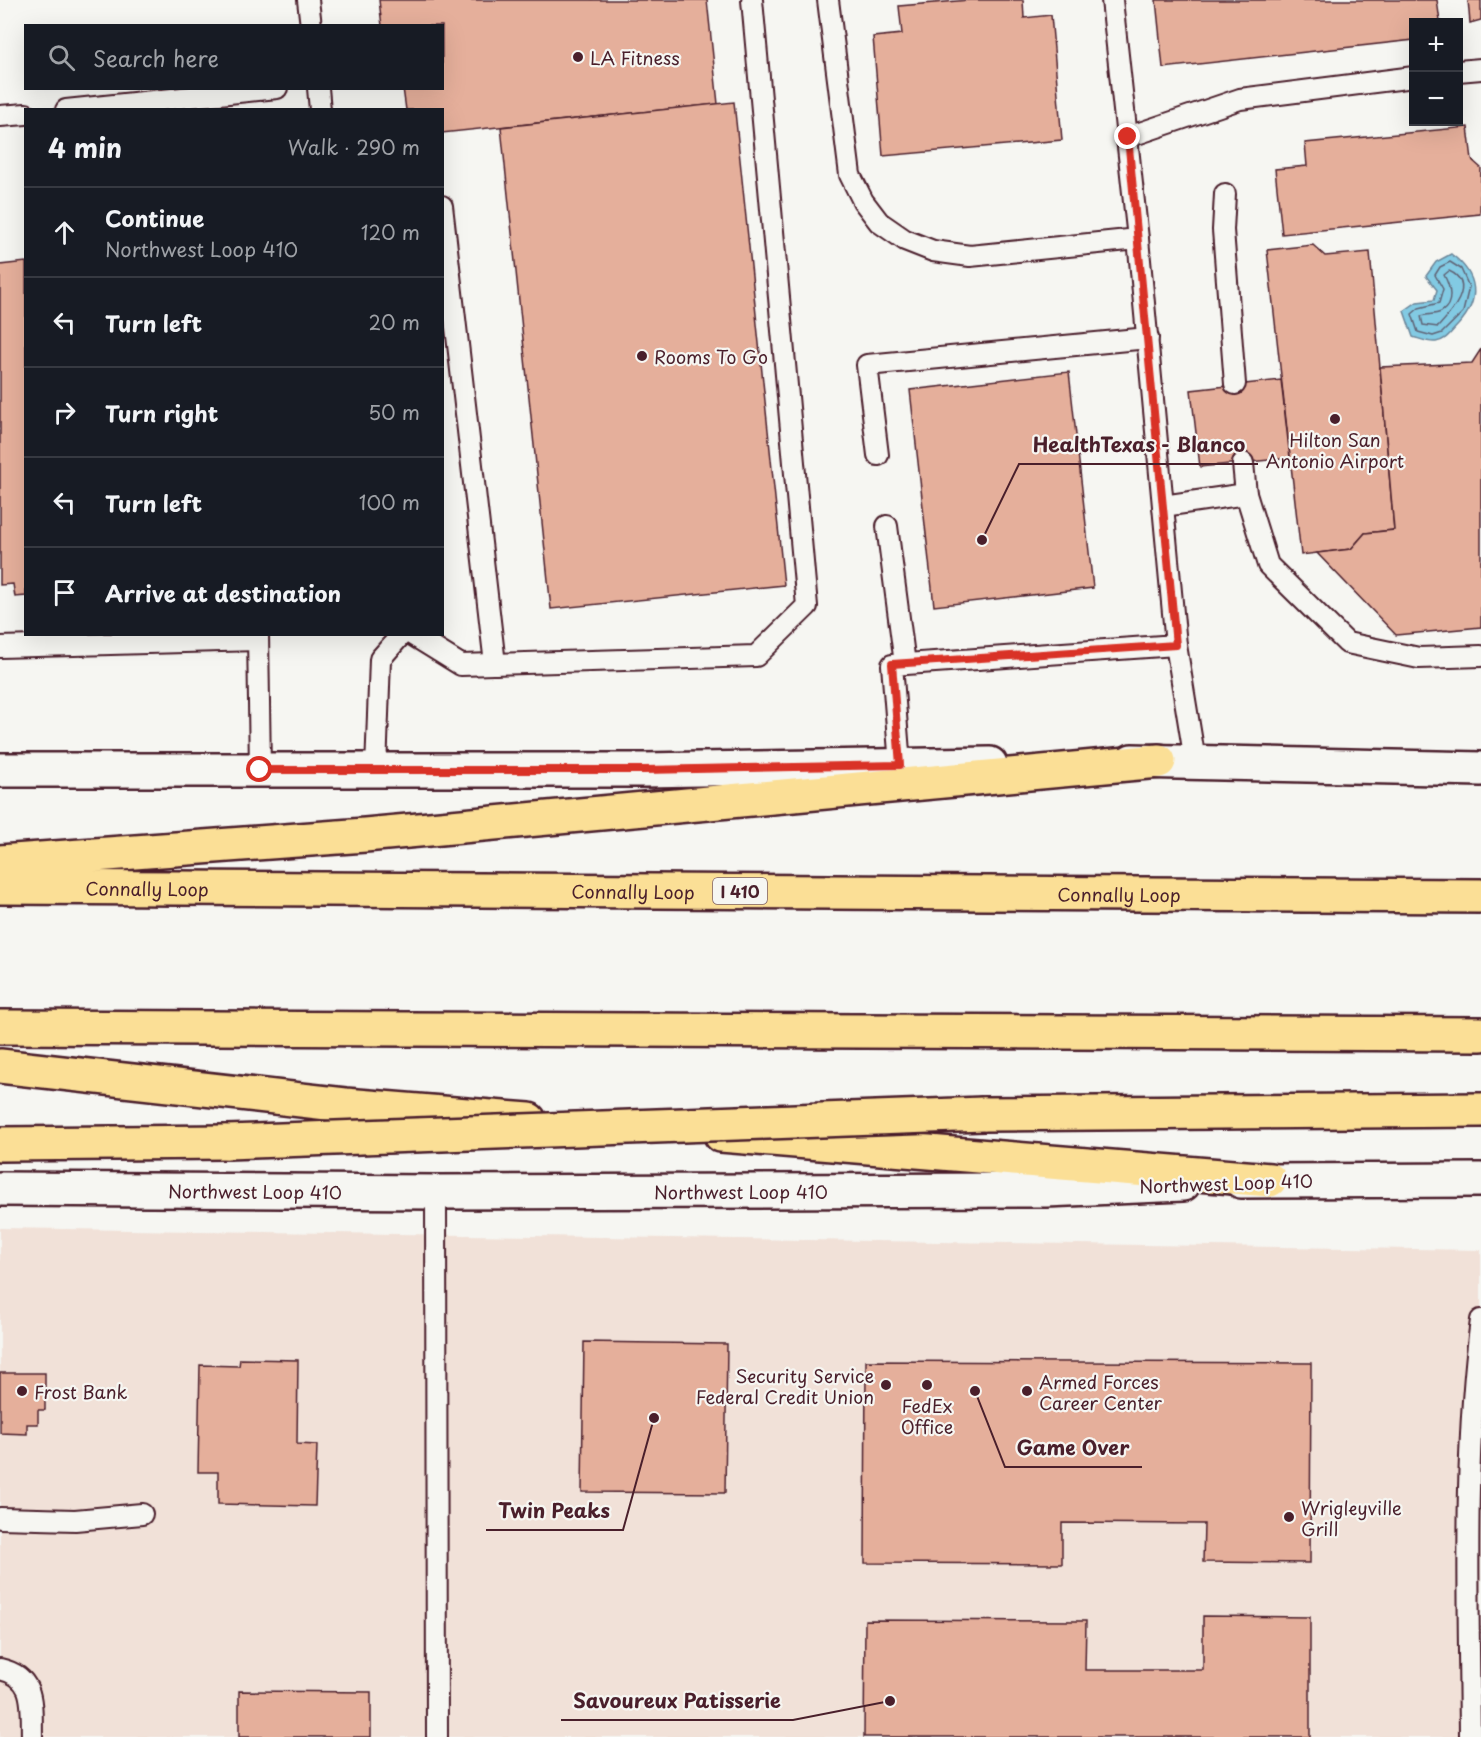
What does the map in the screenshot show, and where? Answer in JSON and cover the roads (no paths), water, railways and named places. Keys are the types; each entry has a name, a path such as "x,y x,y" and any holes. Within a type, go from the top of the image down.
{"highway":[{"path":"0,862 365,835 1159,761"},
{"name":"Connally Loop","path":"0,887 1481,896"},
{"path":"0,1027 1481,1034"},
{"path":"0,1066 345,1105 1270,1180"},
{"path":"0,1144 226,1142 983,1114 1481,1110"}],"main road":[{"path":"1378,767 1481,759"},
{"path":"0,770 644,770 1159,761 1481,769"},
{"name":"Northwest Loop 410","path":"0,1189 436,1192 1046,1190 1270,1180 1481,1180"}],"lane":[{"path":"308,0 311,24"},
{"path":"414,636 461,665 756,656 807,606 752,0"},
{"path":"828,0 850,175 863,201 879,222 905,240 933,251 970,256 1138,239"},
{"path":"1112,0 1148,338 1176,645 1196,761"},
{"path":"1463,71 1481,69"},
{"path":"1128,137 1240,99 1409,78"},
{"path":"85,108 258,90"},
{"path":"318,90 320,108"},
{"path":"0,116 24,114"},
{"path":"1225,194 1223,230 1235,384"},
{"path":"444,223 495,664"},
{"path":"878,455 867,365 1148,338"},
{"path":"1243,463 1246,494 1268,565 1347,643 1419,658 1481,656"},
{"path":"1163,506 1246,494"},
{"path":"887,526 905,664"},
{"path":"376,770 380,659 400,636"},
{"path":"0,647 258,637 260,770"},
{"path":"900,765 892,664 1176,645"},
{"path":"436,1192 437,1737"},
{"path":"1470,1737 1468,1589 1474,1373 1481,1320"},
{"path":"0,1518 75,1520 142,1514"},
{"path":"0,1669 9,1671 21,1679 31,1693 32,1737"}],"water":[{"path":"1451,254 1467,270 1472,279 1474,288 1471,306 1458,325 1443,340 1430,342 1413,337 1404,311 1417,302 1434,300 1437,290 1426,276 1436,262"}],"place":[{"name":"LA Fitness","path":"578,57"},
{"name":"Rooms To Go","path":"642,356"},
{"name":"Hilton San Antonio Airport","path":"1335,419"},
{"name":"HealthTexas - Blanco","path":"982,540"},
{"name":"Security Service Federal Credit Union","path":"886,1385"},
{"name":"FedEx Office","path":"927,1385"},
{"name":"Frost Bank","path":"22,1391"},
{"name":"Game Over","path":"975,1391"},
{"name":"Armed Forces Career Center","path":"1027,1391"},
{"name":"Twin Peaks","path":"654,1418"},
{"name":"Wrigleyville Grill","path":"1289,1517"},
{"name":"Savoureux Patisserie","path":"890,1701"}]}
